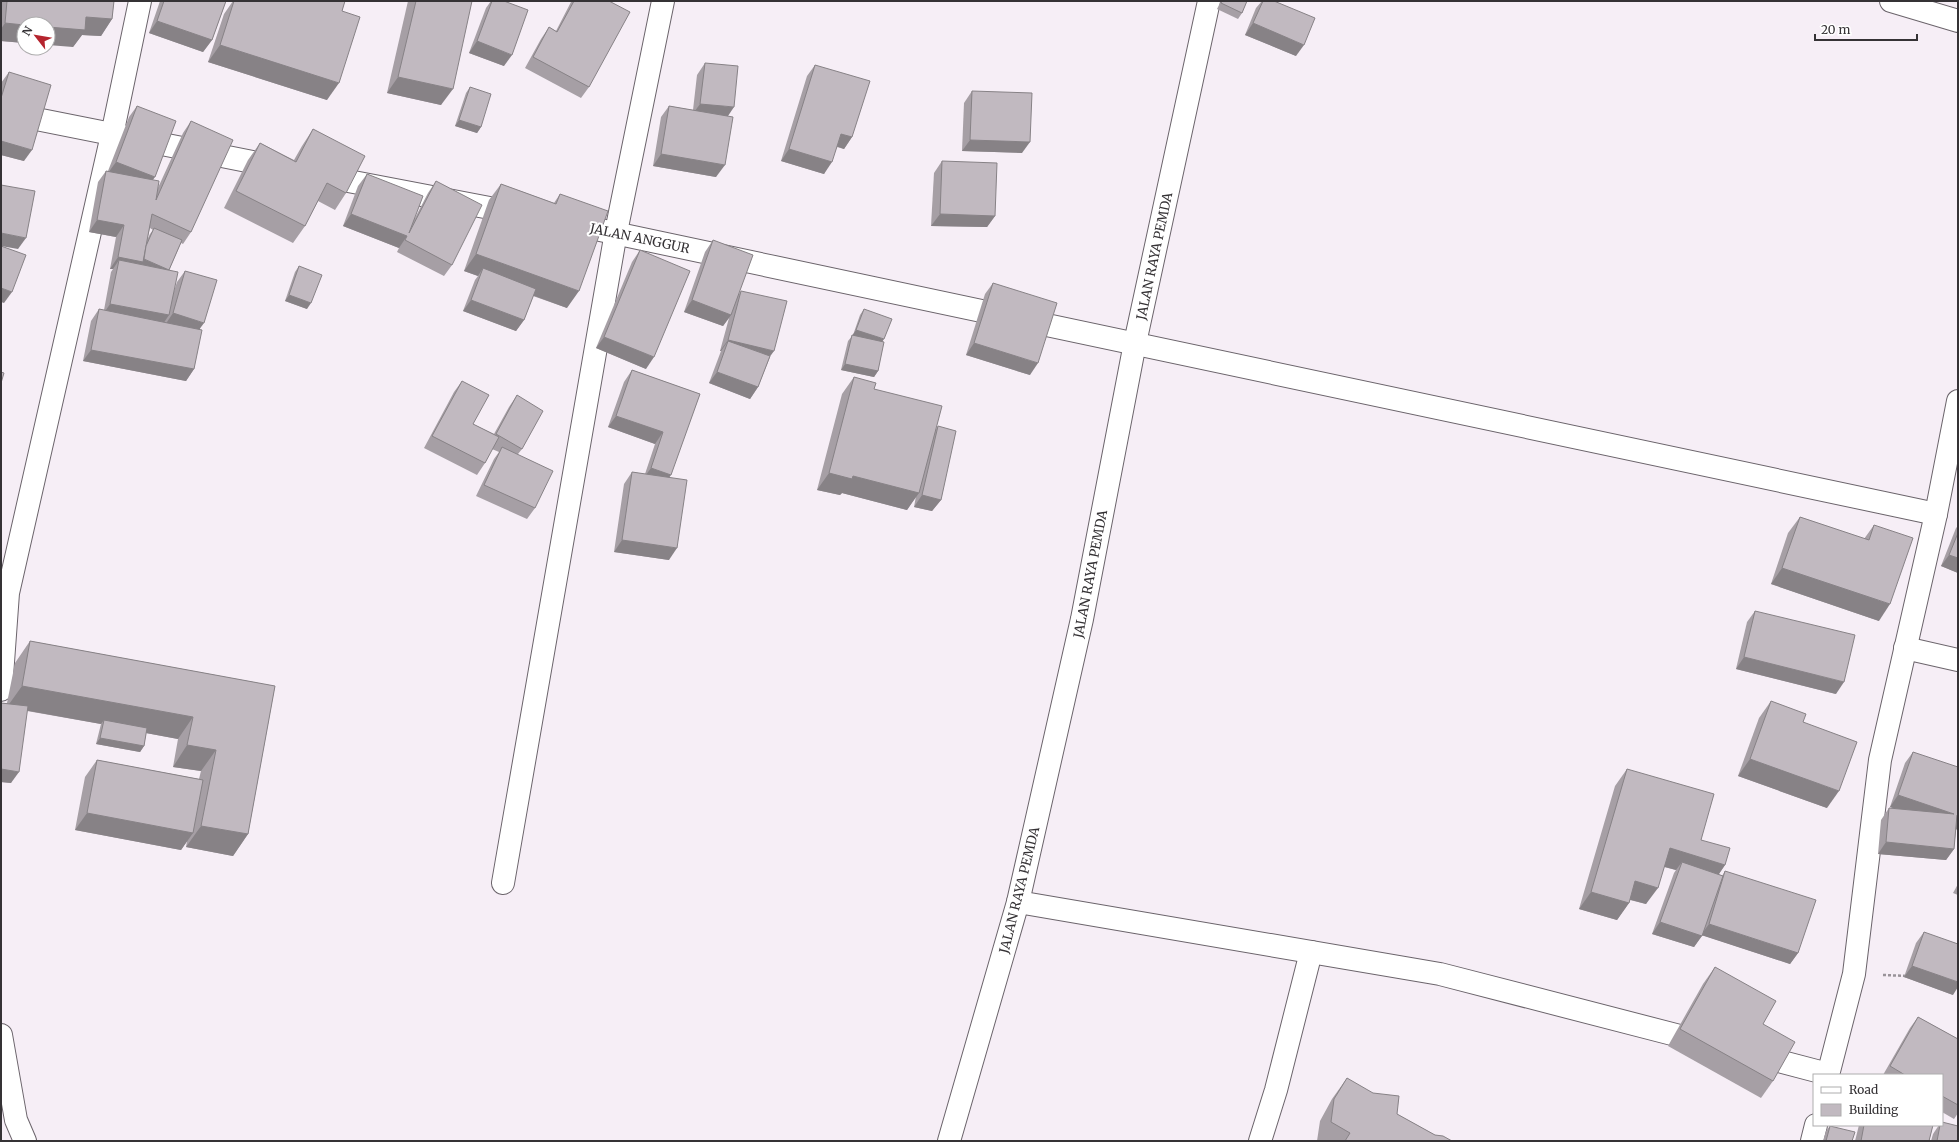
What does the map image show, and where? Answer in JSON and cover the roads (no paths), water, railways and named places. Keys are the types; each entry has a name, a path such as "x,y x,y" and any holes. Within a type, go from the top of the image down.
{"street":[{"path":"1,690 8,593 112,135 140,1"},
{"path":"503,883 616,232 663,1"},
{"name":"JALAN RAYA PEMDA","path":"949,1141 1018,902 1082,619 1135,343 1210,1"},
{"path":"1890,1 1958,21"},
{"name":"JALAN ANGGUR","path":"1,112 112,135 616,232 1936,514"},
{"path":"1018,902 1440,974 1828,1074 1854,974 1880,760 1936,514 1958,402"},
{"path":"1905,648 1958,660"},
{"path":"1260,1141 1276,1090 1311,952"},
{"path":"1,1035 16,1120 25,1141"},
{"path":"1812,1141 1816,1126"}]}
